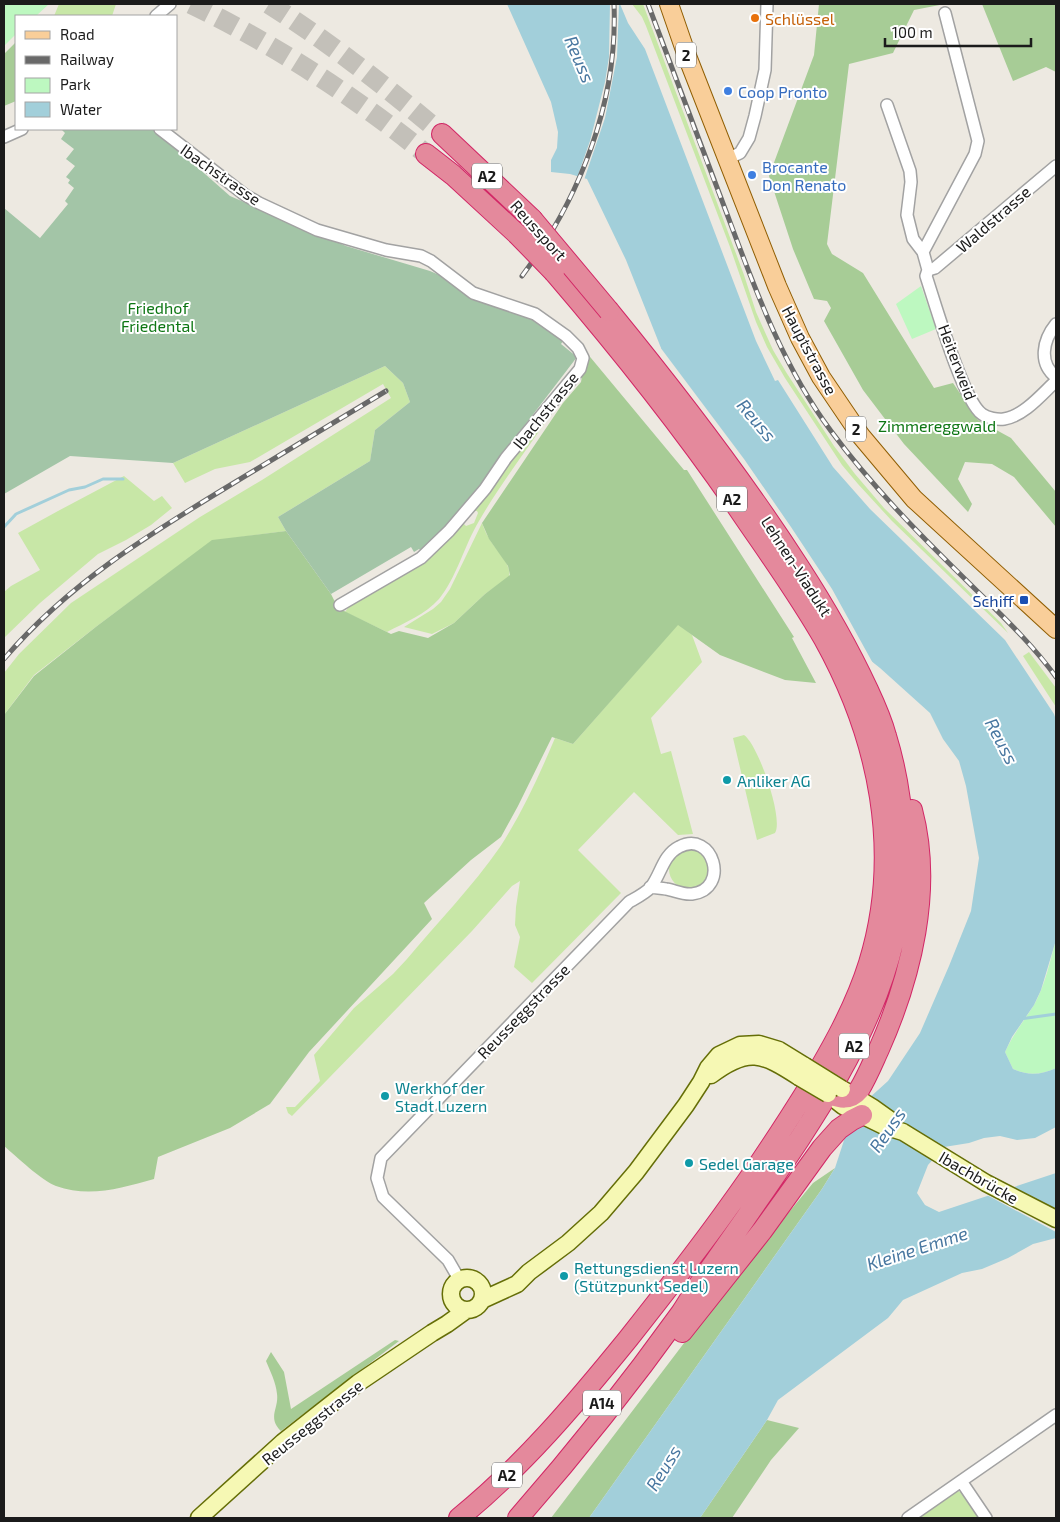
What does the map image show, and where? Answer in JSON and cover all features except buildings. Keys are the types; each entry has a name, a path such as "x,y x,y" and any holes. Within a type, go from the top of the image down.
{"highway":[{"name":"Reussport","path":"442,134 532,219 609,311"},
{"name":"A2","path":"426,154 517,234 554,272 604,330 717,478 796,592 825,640 857,709 875,768 881,795 885,833 882,904 869,964 849,1012 825,1060 793,1112 740,1192 681,1271 599,1374 565,1414 501,1481 459,1518"},
{"name":"Lehnen-Viadukt","path":"609,311 703,430 778,534 837,627 877,712 895,767"},
{"name":"A2","path":"518,1518 642,1364 684,1308 770,1183 820,1104 856,1042 881,983 900,906 904,840 895,767"},
{"path":"822,1148 841,1113 845,1094 895,1009 904,984 914,939 920,868 918,841 913,812 895,767"},
{"path":"845,1094 869,1114"},
{"path":"532,1502 575,1464 726,1278 822,1148 839,1129 852,1120 869,1114"},
{"name":"A14","path":"506,1518 558,1459 656,1333 697,1287"}],"main road":[{"name":"Hauptstrasse","path":"669,4 686,56 734,156 789,315 811,359 847,416 914,499 1056,629"},
{"path":"482,1300 512,1287 580,1233 619,1194 701,1082 708,1068 719,1055 733,1048 750,1044 767,1045 779,1050 802,1071 845,1094 869,1114"},
{"name":"Ibachbrücke","path":"869,1114 889,1119 903,1132 995,1188 1056,1220"},
{"path":"479,1283 483,1291 482,1300 477,1307 464,1311 456,1306 451,1299 451,1288 459,1279 468,1278 479,1283 497,1284 529,1272"},
{"name":"Reusseggstrasse","path":"432,1333 451,1299"},
{"name":"Reusseggstrasse","path":"199,1518 298,1430 358,1383 464,1311"}],"street":[{"path":"157,15 170,4"},
{"path":"734,156 749,138 766,70 767,4"},
{"path":"923,252 975,154 978,141 945,13"},
{"name":"Heiterweid","path":"887,105 910,170 911,182 906,215 912,239 923,252 928,270 926,276 958,370 975,407 982,415 995,419 1009,418 1022,411 1056,381"},
{"path":"4,137 20,130"},
{"name":"Ibachstrasse","path":"161,130 252,199 317,230 362,244 426,258 473,293 535,314 566,336 582,354 583,362 580,369 506,458 484,489 449,531 421,558 340,605"},
{"name":"Waldstrasse","path":"928,270 935,268 1056,166"},
{"path":"1056,324 1049,334 1044,354 1046,364 1056,377"},
{"name":"Reusseggstrasse","path":"459,1279 448,1260 383,1197 377,1178 380,1158 622,909 650,887 668,855 680,846 696,844 707,850 715,865 714,876 708,887 700,891 691,894 650,887"},
{"path":"908,1518 1056,1415"},
{"path":"962,1481 986,1518"}],"green space":[{"path":"4,4 49,4 37,15 15,15 15,35 4,46"},
{"path":"59,4 116,4 112,15 54,15"},
{"path":"632,4 643,4 756,312 773,350 786,372 834,446 855,474 884,508 1001,623 1008,633 892,521 858,484 842,465 785,378 767,347 756,322 730,247 646,26"},
{"name":"Zimmereggwald","path":"819,4 945,4 914,10 893,53 849,64 827,244 832,254 863,273 934,388 953,383 978,420 1011,438 1056,492 1056,527 1014,477 992,464 965,462 958,479 972,504 968,512 904,444 863,390 824,321 831,308 827,301 814,299 793,249 769,176 814,55"},
{"path":"982,4 1056,4 1056,72 1046,67 1013,81"},
{"path":"15,43 15,101 4,106 4,54"},
{"name":"Friedhof Friedental","path":"62,130 155,130 230,196 346,246 430,271 531,315 563,341 561,344 577,357 502,455 487,480 422,552 419,549 414,552 411,547 331,594 278,517 370,461 375,430 410,402 403,383 385,366 173,463 70,456 4,494 4,208 40,238 68,204 65,201 74,188 68,183 70,180 66,177 75,166 66,159 74,149 61,139 65,133"},
{"path":"921,286 936,329 912,339 896,304"},
{"path":"586,352 684,470 687,470 794,637 792,638 816,683 785,680 720,655 678,625 573,744 552,737 501,837 471,860 424,903 432,919 309,1052 270,1104 230,1128 158,1157 154,1179 118,1188 93,1191 68,1190 50,1183 4,1146 4,715 34,676 212,540 286,531 331,594 338,608 391,634 399,631 428,638 454,623 485,594 510,575 508,566 489,539 482,523 563,403 581,382"},
{"path":"385,366 403,383 410,402 375,430 370,461 278,517 286,531 212,541 34,675 4,715 4,673 19,654 71,603 200,517 391,398 383,384 250,462 215,469 185,483 173,463"},
{"path":"556,406 488,506 474,530 450,582 434,604 414,618 387,632 345,612 463,523 466,526 474,523 478,513 473,511 520,449"},
{"path":"124,476 154,501 162,496 172,508 151,525 98,554 40,603 4,638 4,592 40,570 18,533"},
{"path":"482,523 492,543 506,562 509,577 485,594 454,623 432,634 404,627 441,602 450,589"},
{"path":"678,624 692,635 702,662 651,718 661,754 671,751 693,834 678,835 634,792 578,850 621,893 532,983 514,967 520,937 515,925 520,881 512,886 472,931 292,1116 288,1113 286,1107 295,1107 320,1081 314,1055 354,1008 393,974 407,959 467,890 500,847 530,794 555,738 573,744"},
{"path":"1029,652 1056,688 1056,707 1023,656"},
{"path":"744,735 750,741 762,766 776,813 777,825 775,833 757,840 733,738"},
{"path":"693,849 700,852 706,858 709,869 708,877 700,886 693,889 685,889 678,886 670,877 669,865 672,858 681,850"},
{"path":"1056,940 1056,1068 1040,1073 1024,1073 1013,1069 1005,1052 1038,998"},
{"path":"835,1168 589,1518 551,1518 716,1301 813,1183"},
{"path":"395,1340 399,1341 281,1431 277,1426 274,1417 277,1399 276,1390 266,1361 271,1352 284,1372 291,1409"},
{"path":"767,1420 799,1428 771,1460 732,1518 700,1518"},
{"path":"958,1491 964,1494 981,1518 918,1518 950,1494"}],"water":[{"path":"507,4 620,4 628,23 645,49 756,341 775,381 778,380 833,467 870,509 1005,640 1054,714 1056,720 1056,940 1041,990 1005,1052 1013,1069 1024,1073 1034,1074 1056,1068 1056,1127 1035,1138 1017,1140 1000,1136 944,1147 928,1165 917,1193 925,1205 939,1212 1056,1173 1056,1238 1033,1244 1008,1258 982,1269 962,1273 903,1300 888,1318 778,1400 767,1420 700,1518 589,1518 822,1189 835,1168 848,1128 857,1109 888,1081 920,1033 971,911 979,858 966,786 959,761 943,739 930,713 880,668 808,611 661,388 661,348 626,260 587,179 570,174 551,172 551,160 557,148 558,132 551,102"}],"pier":[{"path":"610,4 619,4 617,57 605,118 584,180 577,178 590,141 605,82 609,57"},
{"path":"657,343 744,459 791,527 832,589 875,667 806,613 659,389 659,348"},
{"path":"1007,1187 1056,1212 1056,1232 985,1194"}],"waterway":[{"path":"4,527 16,514 69,490 85,487 103,479 123,479"},
{"path":"1020,1019 1056,1014"}],"tunnel":[{"path":"191,4 253,36 313,72 371,112 426,154"},
{"path":"269,4 358,66 442,134"}],"railway":[{"path":"522,276 543,246 561,214 578,182 591,148 602,113 609,77 614,41 614,4"},
{"path":"648,4 748,271 771,327 798,381 831,431 879,489 930,544 1024,639 1056,677"},
{"path":"4,659 55,607 111,562 201,503 386,391"}],"place":[{"name":"Schlüssel","path":"755,18"},
{"name":"Coop Pronto","path":"728,91"},
{"name":"Brocante Don Renato","path":"752,175"},
{"name":"Schiff","path":"1024,600"},
{"name":"Anliker AG","path":"727,780"},
{"name":"Werkhof der Stadt Luzern","path":"385,1096"},
{"name":"Sedel Garage","path":"689,1163"},
{"name":"Rettungsdienst Luzern (Stützpunkt Sedel)","path":"564,1276"}],"water label":[{"name":"Reuss","path":"580,59"},
{"name":"Reuss","path":"757,420"},
{"name":"Reuss","path":"1002,741"},
{"name":"Reuss","path":"887,1130"},
{"name":"Kleine Emme","path":"917,1248"},
{"name":"Reuss","path":"663,1468"}]}
